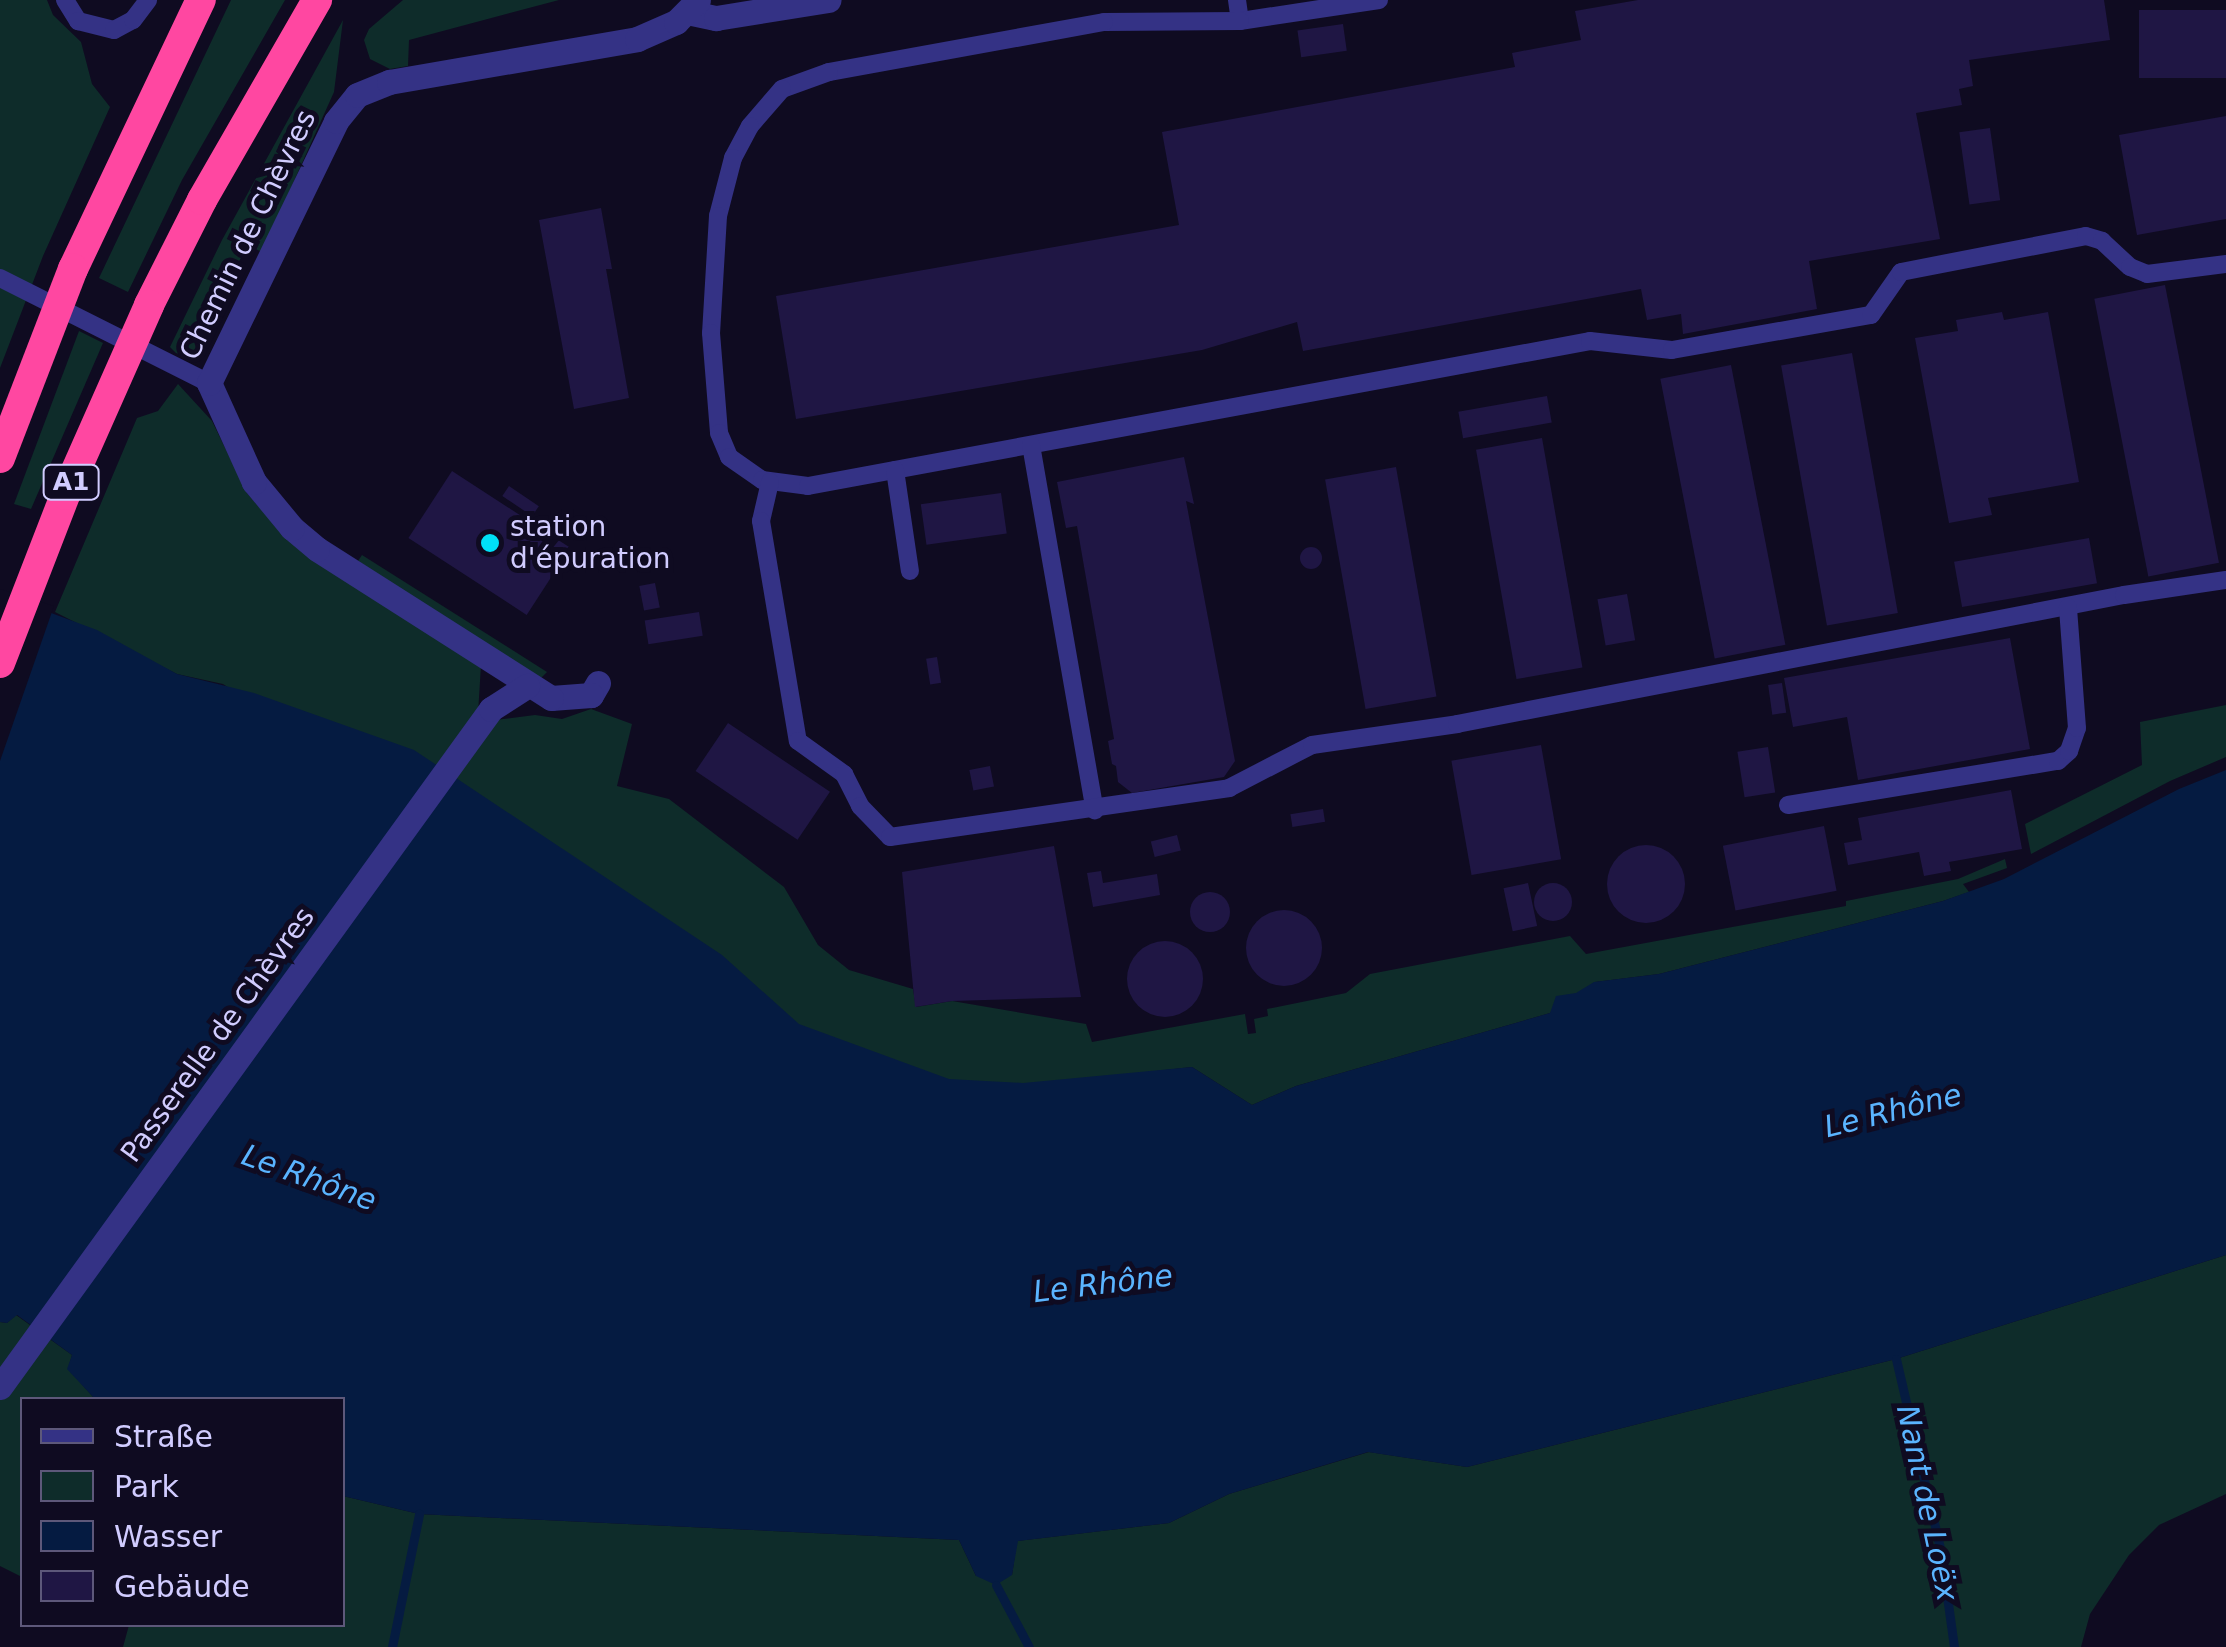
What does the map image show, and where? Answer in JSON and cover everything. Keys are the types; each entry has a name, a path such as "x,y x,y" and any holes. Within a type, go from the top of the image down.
{"highway":[{"name":"A1","path":"0,458 74,269 136,130 201,0"},
{"name":"A1","path":"0,663 65,495 149,305 211,184 317,0"}],"street":[{"name":"Chemin de Chèvres","path":"598,683 591,695 551,698 317,550 292,528 249,474 208,383 336,121 357,95 390,82 637,39 693,6 716,18 828,0"},
{"name":"Passerelle de Chèvres","path":"0,1387 488,714 527,686"}],"lane":[{"path":"65,0 78,21 114,30 133,20 148,0"},
{"path":"1237,0 1240,21"},
{"path":"1379,0 1240,21 1104,22 829,72 799,80 768,101 733,158 722,190 712,332 722,442 738,467 770,482 808,486 1590,340 1672,350 1871,315 1900,272 2086,236 2102,241 2130,267 2147,274 2226,264"},
{"path":"0,278 208,383"},
{"path":"1031,444 1096,810"},
{"path":"895,470 910,571"},
{"path":"770,482 760,520 798,741 844,774 860,806 890,837 1229,788 1312,745 1457,724 2068,606 2226,580"},
{"path":"1788,805 2058,761 2069,751 2078,728 2068,606"}],"green space":[{"path":"0,0 47,0 53,15 81,42 92,84 110,107 43,256 0,368"},
{"path":"231,0 285,0 182,180 128,292 99,278"},
{"path":"403,0 559,0 409,40 408,66 390,69 370,59 364,40 369,29"},
{"path":"343,20 334,92 262,252 247,245 197,349 185,356 176,353 170,347 222,240"},
{"path":"79,331 103,343 31,509 14,504"},
{"path":"178,384 212,421 247,493 278,529 481,665 478,714 495,720 535,715 562,719 591,709 632,724 617,786 669,799 784,887 818,945 849,970 913,989 916,1007 952,1001 1086,1024 1092,1042 1245,1014 1248,1034 1256,1033 1254,1019 1268,1016 1267,1009 1346,993 1370,974 1570,936 1586,954 1846,906 1846,901 1958,879 2005,859 2007,868 1963,884 1969,892 1943,901 1659,974 1595,982 1550,1013 1296,1086 1252,1105 1192,1067 1076,1080 1073,1099 803,1062 223,684 177,674 55,612 137,418 158,411"},
{"path":"362,555 547,672 539,680 358,561"},
{"path":"2226,705 2226,757 2170,781 2031,854 2025,824 2142,765 2140,722"},
{"path":"2226,1255 2226,1494 2159,1525 2129,1555 2090,1614 2081,1647 123,1647 128,1627 345,1627 345,1496 419,1514 959,1540 976,1576 1012,1575 1017,1541 1169,1523 1229,1494 1369,1452 1467,1467 1896,1359"},
{"path":"16,1315 72,1355 68,1369 93,1397 20,1397 20,1576 0,1566 0,1322 7,1323"}],"water":[{"name":"Le Rhône","path":"0,594 97,630 177,674 254,693 414,750 722,955 799,1024 949,1079 1023,1083 1192,1067 1252,1105 1296,1086 1550,1013 1556,996 1576,993 1594,982 1659,974 1943,901 2004,879 2179,789 2226,770 2226,1255 1896,1359 1467,1467 1368,1452 1229,1494 1169,1523 1018,1541 1012,1575 996,1585 976,1576 959,1540 419,1514 345,1496 345,1397 93,1397 67,1369 72,1355 17,1315 7,1323 0,1322"}],"pier":[{"path":"0,589 54,606 0,761"}],"building":[{"path":"1638,0 2104,0 2110,40 1969,60 1973,86 1959,89 1962,105 1916,113 1940,239 1809,261 1817,309 1683,334 1681,314 1647,320 1641,289 1303,351 1297,322 1202,350 796,419 776,296 1179,225 1162,132 1515,67 1512,53 1581,40 1575,11"},
{"path":"2139,10 2226,10 2226,78 2139,78"},
{"path":"1343,24 1347,51 1301,57 1297,30"},
{"path":"2226,116 2226,219 2137,235 2119,135"},
{"path":"1990,128 2000,200 1969,205 1959,132"},
{"path":"601,208 612,269 606,269 629,398 574,409 539,220"},
{"path":"2165,285 2219,563 2148,577 2094,299"},
{"path":"2002,312 2004,320 2048,312 2079,482 1988,498 1992,515 1949,523 1915,338 1958,331 1956,320"},
{"path":"1852,353 1898,613 1827,625 1781,366"},
{"path":"1731,365 1785,645 1715,659 1660,379"},
{"path":"1547,396 1552,423 1463,438 1458,412"},
{"path":"1542,438 1582,667 1516,679 1476,450"},
{"path":"1184,457 1194,504 1186,501 1235,761 1224,777 1132,793 1118,782 1116,766 1112,764 1108,741 1114,739 1077,526 1066,528 1057,482"},
{"path":"1396,467 1436,696 1366,709 1325,480"},
{"name":"station d'épuration","path":"452,471 570,548 527,615 408,538"},
{"path":"509,486 539,506 532,516 502,496"},
{"path":"1001,493 1007,534 926,545 921,504"},
{"path":"2089,538 2097,583 1962,607 1954,562"},
{"path":"1311,547 1319,550 1319,566 1311,569 1303,566 1300,558 1303,550"},
{"path":"655,583 660,608 644,611 639,586"},
{"path":"1627,594 1635,640 1606,645 1597,599"},
{"path":"699,612 703,636 648,644 645,621"},
{"path":"2010,638 2030,749 1858,780 1847,717 1793,727 1784,678"},
{"path":"937,657 941,683 930,684 926,659"},
{"path":"1782,683 1786,713 1772,715 1768,685"},
{"path":"728,723 830,792 798,840 696,771"},
{"path":"1541,745 1561,859 1472,875 1451,761"},
{"path":"1768,747 1775,792 1745,797 1737,752"},
{"path":"990,766 994,787 973,791 969,770"},
{"path":"2011,790 2022,849 1949,862 1951,871 1924,876 1919,852 1848,865 1844,843 1862,840 1858,818"},
{"path":"1323,809 1325,822 1292,827 1290,814"},
{"path":"1824,826 1837,891 1735,910 1723,846"},
{"path":"1177,835 1181,851 1155,857 1151,842"},
{"path":"1646,845 1674,856 1685,884 1674,912 1646,923 1618,912 1607,884 1618,856"},
{"path":"1054,846 1081,997 952,1001 915,1007 902,872"},
{"path":"1101,871 1103,883 1157,874 1160,895 1093,907 1087,873"},
{"path":"1528,883 1537,926 1513,931 1504,888"},
{"path":"1553,883 1566,889 1572,902 1566,915 1553,921 1540,915 1534,902 1540,889"},
{"path":"1210,892 1224,898 1230,912 1224,926 1210,932 1196,926 1190,912 1196,898"},
{"path":"1284,910 1311,921 1322,948 1311,975 1284,986 1257,975 1246,948 1257,921"},
{"path":"1165,941 1192,952 1203,979 1192,1006 1165,1017 1138,1006 1127,979 1138,952"}],"waterway":[{"name":"Nant de Loëx","path":"1896,1359 1941,1553 1954,1647"},
{"path":"392,1647 419,1514"},
{"path":"996,1585 1029,1647"}],"place":[{"name":"station d'épuration","path":"490,543"}]}
